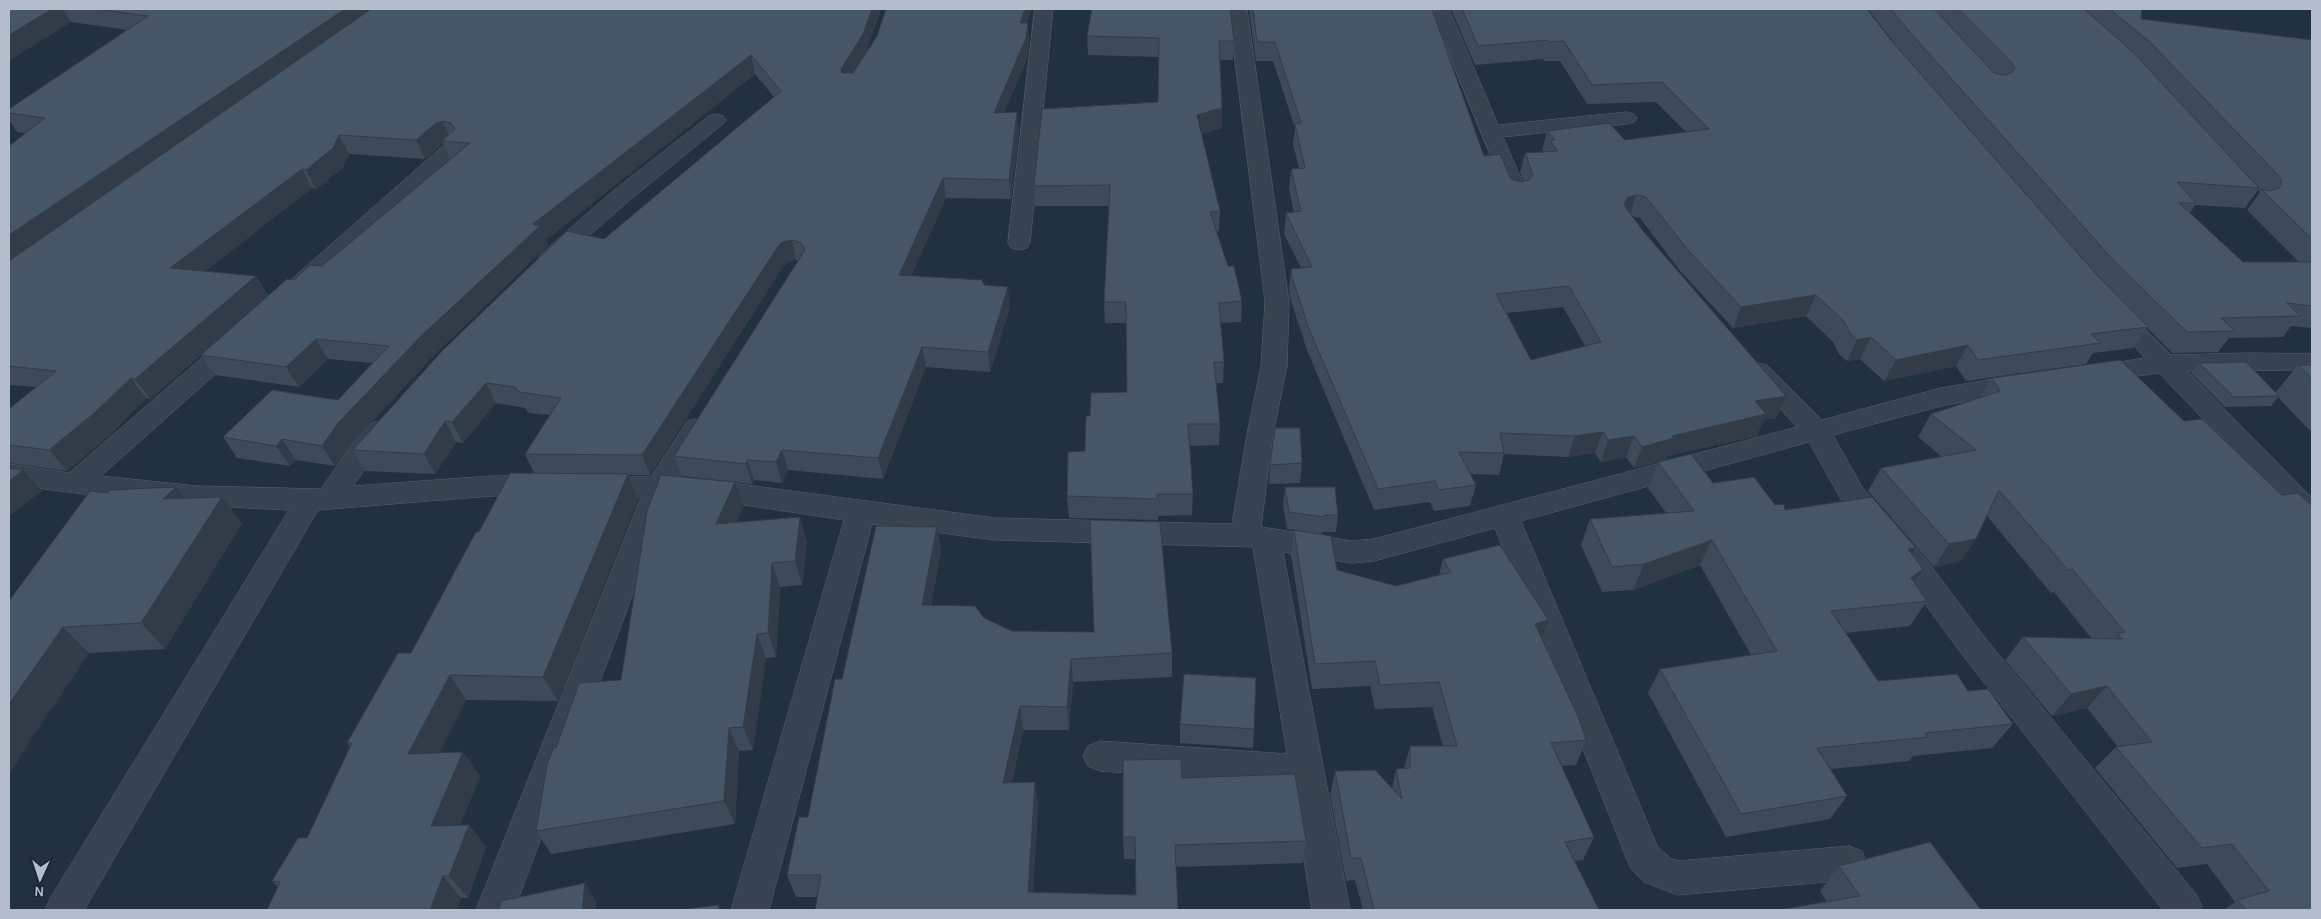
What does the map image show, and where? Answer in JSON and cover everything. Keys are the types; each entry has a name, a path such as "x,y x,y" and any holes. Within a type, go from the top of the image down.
{"street":[{"path":"1019,243 1044,9"},
{"path":"1238,9 1276,302 1274,366 1260,434 1255,537 1307,770 1332,910"},
{"path":"1440,9 1516,194"},
{"path":"1492,132 1627,118"},
{"path":"533,275 622,195 716,120"},
{"path":"275,306 452,148"},
{"path":"2098,296 2312,515"},
{"path":"75,484 252,326"},
{"path":"1739,352 1816,430 1852,494 1917,570 1975,648 2183,907"},
{"path":"9,474 75,484 197,496 320,499 491,486 659,487 731,493 995,529 1255,537 1352,552 1374,550 1941,397 2163,364 2251,361 2312,362"},
{"path":"495,910 659,487 706,411"},
{"path":"64,910 320,499 395,415"},
{"path":"750,910 861,512"},
{"path":"1504,515 1644,857 1657,870 1678,878 1849,863"},
{"path":"1100,756 1307,770"}],"building":[{"path":"9,9 52,9 9,35"},
{"path":"96,9 345,9 9,235 9,146 45,118 9,113 9,109 148,16"},
{"path":"371,9 872,9 863,34 841,69 842,73 853,73 877,36 886,9 1025,9 1020,23 1028,23 1026,38 994,113 1017,112 1009,180 943,178 899,275 982,280 984,285 1008,287 988,352 922,347 878,458 782,450 776,462 747,460 746,464 674,456 805,250 801,243 792,240 782,242 777,248 642,455 525,454 561,398 519,392 515,387 486,383 452,422 445,421 424,454 353,450 442,351 567,231 604,239 781,91 751,55 533,224 540,226 421,336 338,423 322,446 282,439 276,446 223,437 272,390 338,400 389,346 316,339 286,367 201,355 287,279 294,280 310,265 322,266 470,143 442,141 455,129 451,123 443,121 436,123 416,140 339,135 333,148 306,170 302,169 170,268 256,276 135,379 131,378 93,414 49,450 9,445 9,409 56,371 9,366 9,261"},
{"path":"1092,9 1230,9 1234,41 1219,41 1222,108 1197,115 1220,211 1210,212 1228,266 1234,266 1242,301 1219,303 1224,362 1214,362 1220,424 1188,424 1193,494 1157,494 1157,499 1067,496 1068,452 1085,451 1086,416 1090,416 1091,393 1127,392 1126,302 1104,302 1110,185 1034,186 1042,109 1158,102 1159,38 1087,36"},
{"path":"1253,9 1432,9 1484,156 1500,154 1511,179 1521,182 1529,180 1533,175 1525,153 1558,151 1550,141 1555,140 1547,131 1609,123 1625,140 1709,129 1662,82 1592,85 1564,41 1548,42 1547,40 1478,46 1462,9 1867,9 1891,40 2096,274 2148,327 2091,334 2100,343 1978,360 1968,345 1896,360 1871,337 1857,340 1850,333 1844,321 1816,295 1741,307 1689,251 1646,197 1636,195 1627,198 1624,205 1644,232 1786,396 1755,401 1766,414 1672,436 1674,438 1642,447 1634,436 1608,440 1603,432 1575,436 1500,433 1504,453 1459,452 1476,485 1438,490 1435,481 1378,489 1309,329 1292,277 1291,269 1312,267 1286,213 1301,211 1291,169 1305,168 1295,124 1301,123 1275,42 1257,42","holes":["1569,286 1601,342 1531,360 1496,294"]},
{"path":"1891,9 1934,9 1994,73 2003,75 2012,73 2015,68 2011,62 1958,9 2084,9 2133,52 2259,188 2177,182 2196,203 2179,203 2243,262 2312,262 2312,306 2287,303 2300,316 2221,318 2235,331 2187,332 2115,262"},
{"path":"2110,9 2142,9 2141,19 2312,40 2312,239 2261,189 2270,191 2279,188 2282,182 2279,176 2150,42"},
{"path":"2120,360 2184,421 2202,419 2282,495 2298,493 2312,506 2312,910 2247,910 2237,900 2269,891 2232,844 2202,848 2116,747 2152,742 2107,686 2071,694 2023,637 2122,639 2117,633 2125,632 2072,569 2068,570 1999,490 1976,539 1949,544 1881,468 1976,450 1931,414 2000,391 1992,378"},
{"path":"2246,362 2279,396 2234,397 2199,363"},
{"path":"2298,365 2312,365 2312,379"},
{"path":"1275,428 1300,428 1302,463 1270,465"},
{"path":"1691,454 1713,483 1754,477 1775,505 1784,504 1785,510 1872,497 1916,548 1908,549 1923,569 1911,578 1927,601 1831,611 1878,681 1957,674 1968,691 1988,689 2013,724 1925,733 1928,737 1817,748 1847,796 1741,814 1660,669 1777,651 1712,540 1644,564 1612,567 1590,519 1694,511 1658,462"},
{"path":"9,468 23,470 9,481"},
{"path":"510,473 628,474 543,677 450,675 408,754 463,752 431,826 469,825 449,876 443,876 430,910 267,910 280,882 272,881 298,838 307,838 352,743 347,743 398,653 411,653"},
{"path":"661,475 735,482 716,524 800,517 795,561 772,563 768,633 757,634 743,727 729,728 724,801 536,831 547,765 554,747 556,748 579,683 621,680 647,511"},
{"path":"176,487 163,499 222,497 141,623 63,627 9,704 9,601 90,491 108,493 111,490"},
{"path":"1285,487 1335,487 1338,515 1324,515 1324,517 1289,512"},
{"path":"1090,520 1160,522 1172,653 1071,659 1067,707 1020,706 1003,783 1035,782 1028,892 1136,895 1135,837 1123,837 1123,760 1181,759 1182,778 1295,774 1306,841 1175,845 1178,910 815,910 821,875 787,875 799,817 808,817 835,679 842,679 876,526 937,527 922,605 975,606 984,618 1012,631 1094,632"},
{"path":"1294,530 1331,536 1337,570 1396,586 1451,572 1443,559 1500,545 1548,620 1535,624 1577,714 1586,740 1551,743 1594,837 1565,842 1599,910 1374,910 1361,858 1351,858 1335,771 1375,770 1402,799 1396,769 1410,768 1410,746 1457,746 1439,682 1380,685 1375,661 1315,664"},
{"path":"1184,674 1256,678 1254,729 1180,724"},
{"path":"1930,842 1981,910 1778,910 1860,896 1839,866"},
{"path":"585,883 582,910 499,910 501,901"},
{"path":"719,905 718,910 675,910"}]}
